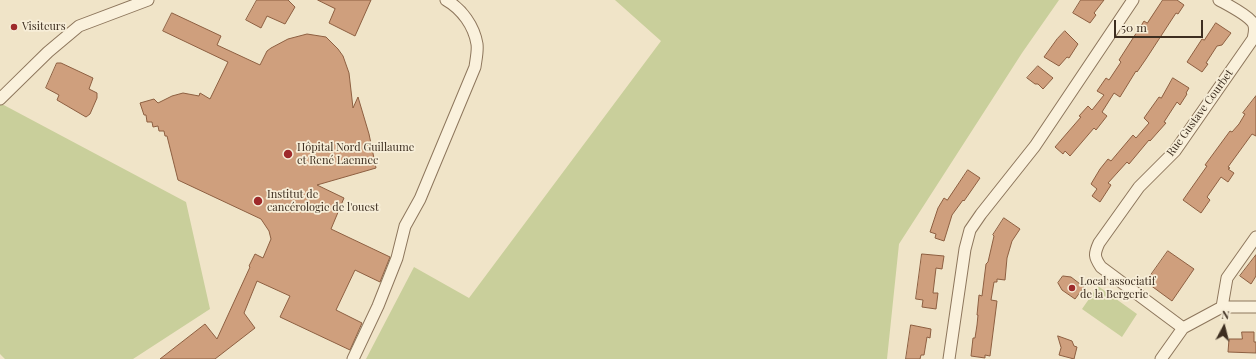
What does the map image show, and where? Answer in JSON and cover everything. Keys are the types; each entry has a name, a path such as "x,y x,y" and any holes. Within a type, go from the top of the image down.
{"street":[{"path":"0,99 48,52 79,26 148,0"},
{"path":"353,359 378,306 397,258 405,226 420,200 475,67 477,45 473,32 462,12 446,0"},
{"path":"949,359 970,230 1035,146 1133,0"},
{"name":"Rue Gustave Courbet","path":"1183,328 1101,267 1095,259 1096,250 1099,243 1139,187 1175,151 1253,39 1255,30 1254,24 1248,18 1219,0"},
{"path":"1222,307 1227,278 1256,237"},
{"path":"1161,359 1183,328 1222,307 1256,307"}],"green space":[{"path":"615,0 1059,0 1022,53 899,244 887,359 366,359 414,267 469,298 661,41"},
{"path":"0,103 186,202 210,309 133,359 5,359 0,354"},
{"path":"1098,286 1137,314 1122,337 1082,309"}],"building":[{"path":"257,0 288,0 295,7 285,24 267,16 261,28 246,20"},
{"path":"318,0 371,0 355,36 329,23 335,9"},
{"path":"1081,0 1104,0 1094,13 1096,15 1090,23 1073,13"},
{"path":"1163,0 1177,0 1184,5 1178,14 1176,13 1120,97 1114,93 1102,112 1107,116 1096,130 1094,128 1070,156 1065,151 1063,154 1055,147 1081,117 1079,116 1088,106 1092,110 1104,95 1097,91 1106,78 1109,80 1121,62 1119,60 1144,21 1147,23"},
{"name":"Institut de cancérologie de l'ouest","path":"172,13 221,36 217,45 260,65 267,51 271,48 288,39 307,34 326,37 343,56 349,73 353,108 358,97 369,134 376,168 317,185 344,198 331,229 390,257 380,282 355,270 336,310 362,323 350,350 280,317 290,296 257,281 244,313 255,328 215,359 160,359 205,324 217,339 255,254 263,258 271,239 269,231 261,219 178,180 167,136 165,136 164,131 159,131 158,126 153,127 152,122 147,122 146,115 144,115 140,103 154,99 158,103 172,96 183,93 199,96 200,93 210,99 228,62 163,31"},
{"path":"1216,23 1231,33 1222,45 1217,46 1202,72 1187,62 1202,39 1204,40"},
{"path":"1065,31 1078,44 1069,58 1067,57 1059,66 1044,57"},
{"path":"57,63 61,63 93,78 89,89 97,93 97,98 90,114 86,117 57,100 59,95 46,88"},
{"path":"1038,66 1053,78 1043,89 1038,84 1035,84 1027,78"},
{"path":"1173,78 1189,88 1186,93 1187,94 1180,105 1177,102 1164,122 1166,123 1150,141 1149,140 1129,164 1127,162 1108,183 1111,185 1100,202 1092,196 1097,189 1091,184 1108,159 1111,161 1133,135 1136,138 1149,123 1144,118 1159,97 1161,98"},
{"path":"1256,96 1256,136 1252,134 1228,167 1230,168 1228,169 1234,173 1228,182 1221,177 1207,197 1210,200 1201,213 1183,200 1207,166 1205,165 1230,131 1232,132 1239,124 1245,114 1243,113"},
{"path":"968,170 980,178 952,215 944,241 935,238 936,234 930,232 938,208 944,198 947,200"},
{"path":"1004,218 1020,229 1012,241 1007,258 1005,280 997,279 997,282 994,282 991,300 997,301 990,356 985,355 985,358 971,356 973,338 975,338 977,325 979,295 982,296 986,264 988,262 993,235"},
{"path":"1168,251 1194,269 1172,301 1146,282"},
{"path":"922,254 944,256 942,269 936,268 933,293 938,293 936,309 922,307 923,300 916,299"},
{"path":"1256,255 1256,276 1251,284 1240,276"},
{"name":"Local associatif de la Bergerie","path":"1063,276 1071,277 1084,287 1075,299 1062,290 1058,283"},
{"path":"911,325 931,329 930,338 927,337 924,355 921,355 920,359 906,359"},
{"path":"1242,332 1254,332 1256,353 1228,352 1229,339 1242,339"},
{"path":"1058,336 1072,341 1074,346 1077,347 1074,359 1059,355 1061,348"}],"place":[{"name":"Visiteurs","path":"14,27"},
{"name":"Hôpital Nord Guillaume et René Laennec","path":"288,154"},
{"name":"Institut de cancérologie de l'ouest","path":"258,201"},
{"name":"Local associatif de la Bergerie","path":"1072,288"}]}
